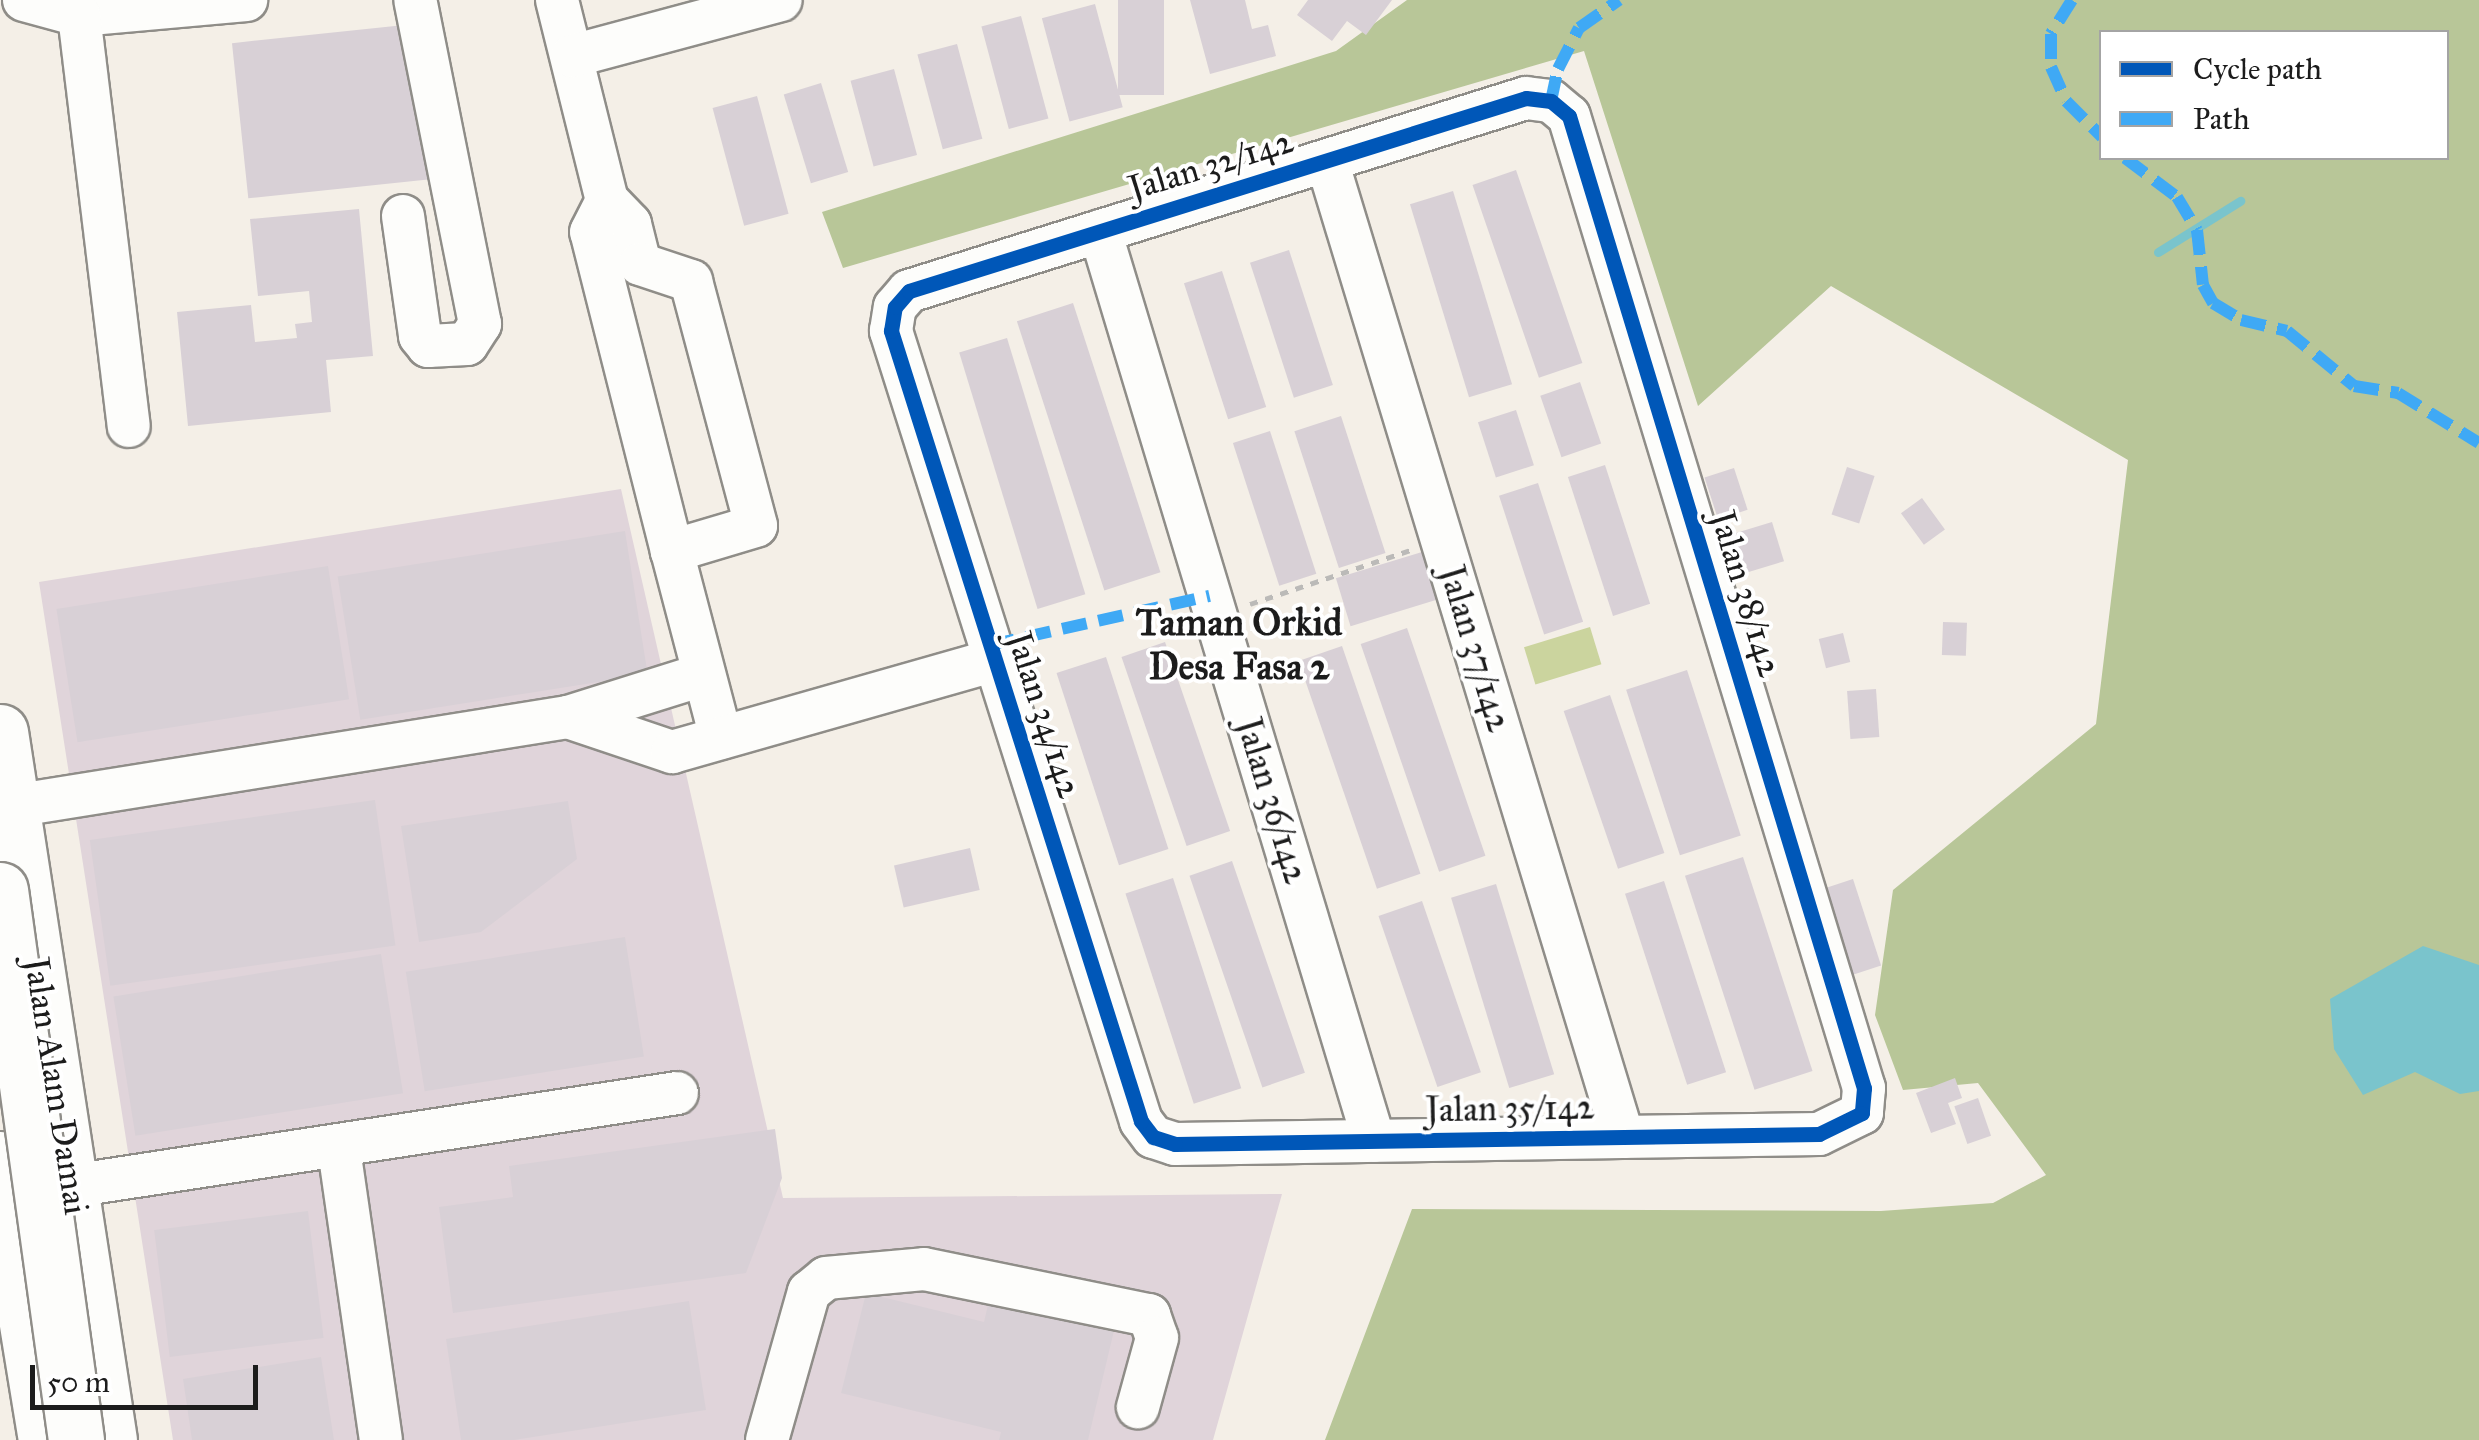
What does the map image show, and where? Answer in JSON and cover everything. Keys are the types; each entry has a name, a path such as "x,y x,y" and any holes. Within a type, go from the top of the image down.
{"main road":[{"name":"Jalan Alam Damai","path":"0,732 6,807 71,1186 109,1440"},
{"path":"0,890 76,1440"},
{"name":"Jalan Alam Damai","path":"0,1159 46,1440"}],"street":[{"path":"24,0 79,14 246,0"},
{"path":"403,216 420,336 428,346 468,344 480,324 416,0"},
{"path":"558,0 606,200 630,224 640,264 691,281 756,526 672,551"},
{"path":"572,56 781,0"},
{"path":"79,14 129,426"},
{"name":"Jalan 32/142","path":"895,306 909,291 1327,160 1526,98 1551,101"},
{"name":"Jalan 38/142","path":"1551,101 1569,116 1581,154 1864,1088 1862,1113"},
{"name":"Jalan 37/142","path":"1327,160 1623,1137"},
{"path":"606,200 591,232 721,738"},
{"name":"Jalan 36/142","path":"1100,231 1374,1141"},
{"name":"Jalan 34/142","path":"895,306 891,332 1140,1122 1153,1138"},
{"path":"568,717 672,752 995,660"},
{"path":"6,807 568,717 702,675"},
{"path":"71,1186 338,1149 677,1093"},
{"name":"Jalan 35/142","path":"1153,1138 1175,1144 1819,1134 1845,1127 1862,1113"},
{"path":"338,1149 380,1440"},
{"path":"768,1440 810,1292 826,1278 924,1269 1149,1315 1157,1338 1138,1406"}],"path":[{"path":"1216,616 1442,539"}],"shaded area":[{"path":"621,489 783,1198 1282,1194 1213,1440 173,1440 39,582"}],"green space":[{"path":"1407,0 2479,0 2479,1440 1325,1440 1412,1209 1881,1211 1993,1203 2046,1175 1978,1083 1903,1090 1875,1015 1893,890 2096,724 2128,460 1831,286 1698,406 1584,51 843,268 822,212 1336,51"},
{"path":"1590,627 1601,664 1535,684 1524,647"}],"water":[{"path":"2423,946 2479,965 2479,1091 2460,1094 2415,1072 2363,1095 2334,1049 2330,999"}],"building":[{"path":"1118,0 1164,0 1164,95 1118,95"},
{"path":"1190,0 1245,0 1252,29 1268,25 1276,56 1210,74"},
{"path":"1308,0 1392,0 1366,35 1347,21 1332,41 1297,15"},
{"path":"1095,4 1123,107 1070,122 1042,18"},
{"path":"1021,16 1048,118 1009,129 981,27"},
{"path":"414,24 430,179 248,198 232,43"},
{"path":"957,44 982,139 943,149 917,55"},
{"path":"894,69 917,155 874,167 851,81"},
{"path":"821,83 848,172 811,183 784,94"},
{"path":"757,96 789,214 744,226 713,108"},
{"path":"1516,170 1582,363 1539,378 1473,185"},
{"path":"1453,191 1512,384 1469,397 1410,204"},
{"path":"359,209 373,356 326,360 331,412 188,426 177,312 251,305 255,342 297,338 295,324 312,322 309,291 258,296 250,219"},
{"path":"1289,250 1333,385 1294,398 1250,263"},
{"path":"1222,271 1266,407 1228,419 1184,283"},
{"path":"1073,303 1160,572 1104,590 1017,321"},
{"path":"1007,338 1085,594 1038,609 959,353"},
{"path":"1580,382 1601,443 1561,457 1540,396"},
{"path":"1516,410 1534,465 1496,478 1478,422"},
{"path":"1341,416 1385,553 1339,568 1294,431"},
{"path":"1270,431 1316,574 1279,586 1233,443"},
{"path":"1605,465 1650,604 1613,616 1568,477"},
{"path":"1847,467 1875,476 1859,524 1832,515"},
{"path":"1734,468 1748,510 1718,519 1705,478"},
{"path":"1538,483 1583,622 1544,635 1499,496"},
{"path":"1922,498 1945,530 1924,545 1901,513"},
{"path":"1772,522 1784,561 1737,576 1725,536"},
{"path":"625,531 648,674 360,720 338,577"},
{"path":"1422,552 1437,600 1351,626 1336,578"},
{"path":"328,566 349,699 78,742 56,609"},
{"path":"1943,622 1967,623 1966,656 1942,655"},
{"path":"1407,628 1485,856 1439,872 1361,644"},
{"path":"1843,633 1850,662 1826,668 1819,639"},
{"path":"1165,642 1230,831 1187,846 1122,657"},
{"path":"1342,646 1420,874 1377,889 1299,661"},
{"path":"1106,657 1168,849 1119,865 1057,673"},
{"path":"1687,670 1741,835 1680,855 1626,690"},
{"path":"1876,689 1879,737 1850,739 1847,691"},
{"path":"1610,695 1664,853 1618,869 1564,711"},
{"path":"375,800 395,946 110,986 90,840"},
{"path":"568,801 577,859 481,932 419,942 401,826"},
{"path":"970,848 980,890 904,907 894,866"},
{"path":"1743,857 1813,1071 1755,1090 1685,876"},
{"path":"1232,861 1305,1073 1262,1087 1189,876"},
{"path":"1173,878 1241,1088 1194,1104 1125,893"},
{"path":"1853,879 1881,966 1851,975 1823,889"},
{"path":"1664,881 1726,1072 1687,1085 1625,894"},
{"path":"1496,884 1554,1074 1509,1088 1451,898"},
{"path":"1422,901 1481,1072 1437,1087 1379,916"},
{"path":"625,937 644,1057 425,1091 406,972"},
{"path":"381,954 403,1093 135,1136 113,996"},
{"path":"1955,1078 1962,1098 1948,1103 1956,1124 1931,1133 1916,1093"},
{"path":"1978,1098 1991,1136 1967,1144 1954,1106"},
{"path":"775,1129 782,1178 746,1273 453,1313 439,1207 513,1197 509,1166"},
{"path":"308,1211 324,1338 170,1357 154,1230"},
{"path":"992,1288 1117,1318 1088,1440 999,1440 1001,1432 841,1393 866,1293 984,1322"},
{"path":"689,1301 706,1410 514,1440 461,1440 446,1339"},
{"path":"321,1357 334,1440 192,1440 183,1379"}],"waterway":[{"path":"2158,252 2240,201"}],"marked path":[{"path":"1551,101 1558,69 1579,28 1619,0"},
{"path":"2072,0 2051,34 2051,67 2066,101 2099,134"},
{"path":"2128,160 2177,197 2197,230 2203,285 2213,303 2241,320 2287,331 2354,386 2398,393 2479,443"},
{"path":"990,645 1210,596"}],"cycle path":[{"path":"1526,98 1551,101 1569,116 1864,1088 1862,1113 1819,1134 1175,1144 1153,1137 1141,1121 891,331 895,307 909,291 1526,98"}],"district":[{"name":"Taman Orkid Desa Fasa 2","path":"1239,644"}]}
